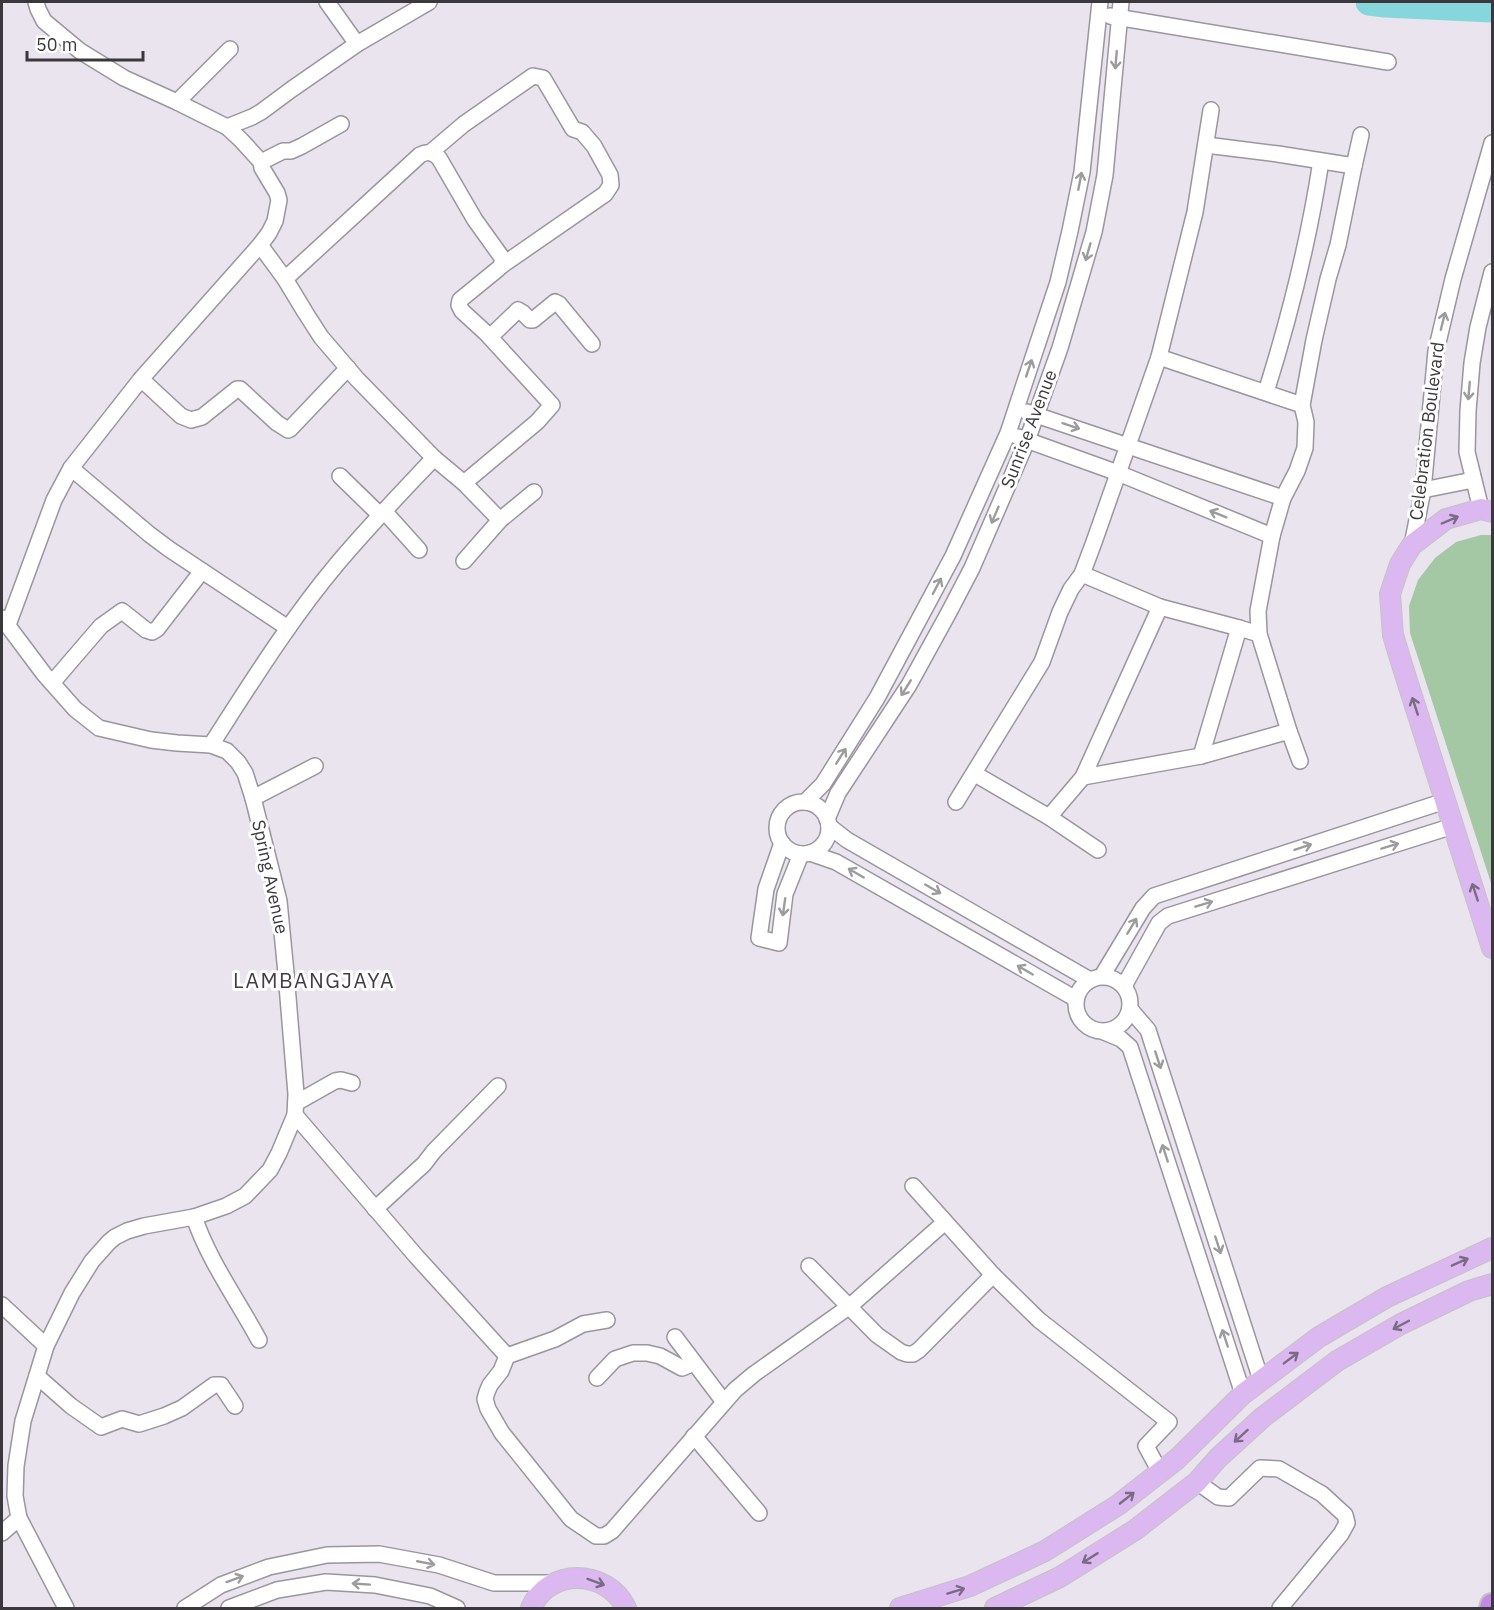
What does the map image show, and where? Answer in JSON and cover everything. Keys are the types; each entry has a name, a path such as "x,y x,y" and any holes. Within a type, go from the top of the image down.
{"main road":[{"path":"1487,510 1446,519 1412,545 1400,564 1390,594 1393,635 1492,948"},
{"path":"900,1608 970,1586 1045,1551 1118,1505 1177,1459 1243,1394 1319,1337 1388,1297 1492,1248"},
{"path":"995,1608 1060,1577 1126,1536 1197,1482 1218,1458 1263,1417 1337,1361 1401,1324 1469,1291 1492,1284"},
{"path":"531,1608 535,1599 554,1583 578,1577 601,1582 620,1597 626,1608"}],"street":[{"path":"5,622 54,500 71,468 141,379 260,245 275,221 279,200 261,162 227,127 124,78 80,51 44,21 36,2"},
{"path":"327,2 357,44"},
{"path":"227,127 261,112 357,44 429,2"},
{"name":"Sunrise Avenue","path":"828,822 838,793 909,685 948,614 972,568 1027,441 1060,348 1094,232 1105,175 1121,2"},
{"path":"1099,8 1119,18 1388,62"},
{"name":"Sunrise Avenue","path":"805,802 823,784 877,698 953,556 1008,433 1058,282 1070,231 1082,172 1099,8"},
{"path":"177,102 230,49"},
{"path":"285,279 420,155 431,152 464,124 533,76 543,78 573,129 582,132 594,146 610,175 611,185 605,194 501,266 460,300 459,305 462,311 552,405 537,422 464,483"},
{"path":"956,802 1042,662 1063,606 1071,589 1082,574 1159,357 1195,212 1211,110"},
{"path":"261,162 284,151 291,151 302,146 341,123"},
{"path":"1300,761 1258,634 1258,611 1272,536 1283,498 1297,471 1305,448 1306,422 1302,405 1314,340 1338,245 1361,135"},
{"name":"Celebration Boulevard","path":"1412,545 1423,489 1436,351 1453,279 1492,143"},
{"path":"1206,145 1354,166"},
{"path":"431,152 439,158 475,220 500,253 501,266"},
{"path":"1266,392 1282,343 1312,217 1321,161"},
{"path":"260,245 285,279 321,337 348,368 434,458 464,483 500,520"},
{"name":"Celebration Boulevard","path":"1487,510 1473,480 1467,452 1472,363 1478,327 1492,272"},
{"path":"490,338 518,310 533,320 555,302 592,345"},
{"path":"1159,357 1302,405"},
{"path":"141,379 181,416 191,420 202,417 240,389 277,423 288,430 348,368"},
{"path":"1016,408 1283,498"},
{"path":"1008,433 1118,473 1272,536"},
{"path":"211,745 288,628 337,565 434,458"},
{"path":"71,468 149,534 288,628"},
{"path":"340,476 419,550"},
{"path":"1423,489 1473,480"},
{"path":"464,561 500,520 534,492"},
{"path":"52,683 101,626 122,611 147,630 152,632 157,629 202,571"},
{"path":"1082,574 1160,607 1258,634"},
{"path":"1049,817 1083,777 1160,607"},
{"name":"Spring Avenue","path":"5,622 75,709 99,728 177,744 211,745 227,751 245,773 279,901 296,1109 270,1170 245,1196 226,1206 194,1217 127,1231 109,1242 92,1261 72,1293 46,1346 23,1421 16,1466 15,1496 19,1518 66,1608"},
{"path":"1201,756 1239,627"},
{"path":"1083,777 1201,756 1289,731"},
{"path":"253,798 315,766"},
{"path":"975,774 1049,817 1098,850"},
{"path":"1243,1394 1130,1047 1121,1039 1092,1030 1082,1022 1076,1012 1076,999 1081,988 1096,978 1143,908 1154,896 1445,801"},
{"path":"1076,999 836,862 790,850 782,843 777,832 778,820 784,809 794,803 814,804 822,810 828,822 847,840 1096,978 1114,979 1124,986 1130,997 1130,1010 1125,1021 1116,1029 1104,1032"},
{"path":"782,843 766,889 759,938 779,944 785,894 806,853 820,847 827,837 828,822"},
{"path":"1124,986 1159,923 1168,916 1453,826"},
{"path":"1130,1010 1148,1030 1261,1380"},
{"path":"352,1083 335,1081 296,1109 375,1209 507,1356"},
{"path":"375,1209 424,1164 446,1138 498,1086"},
{"path":"913,1186 993,1275 1039,1320 1169,1422 1146,1446 1160,1472"},
{"path":"194,1217 217,1269 259,1340"},
{"path":"607,1320 583,1324 555,1339 507,1356 501,1371 490,1385 485,1399 502,1433 571,1519 596,1536 604,1536 612,1531 735,1390 850,1306 945,1222"},
{"path":"809,1266 877,1335 907,1354 913,1354 993,1275"},
{"path":"2,1305 46,1346"},
{"path":"675,1337 724,1402"},
{"path":"597,1378 615,1359 633,1353 660,1356 682,1368 694,1362"},
{"path":"37,1376 71,1406 101,1427 122,1419 139,1424 164,1416 182,1408 214,1385 221,1385 235,1406"},
{"path":"694,1436 759,1513"},
{"path":"1197,1482 1218,1497 1229,1498 1260,1468 1279,1469 1322,1494 1345,1515 1347,1522 1341,1534 1280,1608"},
{"path":"2,1533 19,1518"},
{"path":"185,1608 220,1585 268,1567 327,1555 379,1554 438,1565 494,1583 554,1583"},
{"path":"229,1608 277,1590 326,1582 375,1585 430,1596 457,1608"}],"green space":[{"path":"1481,535 1492,535 1492,886 1410,633 1409,606 1418,580 1435,558 1456,542"}],"waterway":[{"path":"1369,2 1492,9"}],"district":[{"name":"LAMBANGJAYA","path":"314,981"}]}
